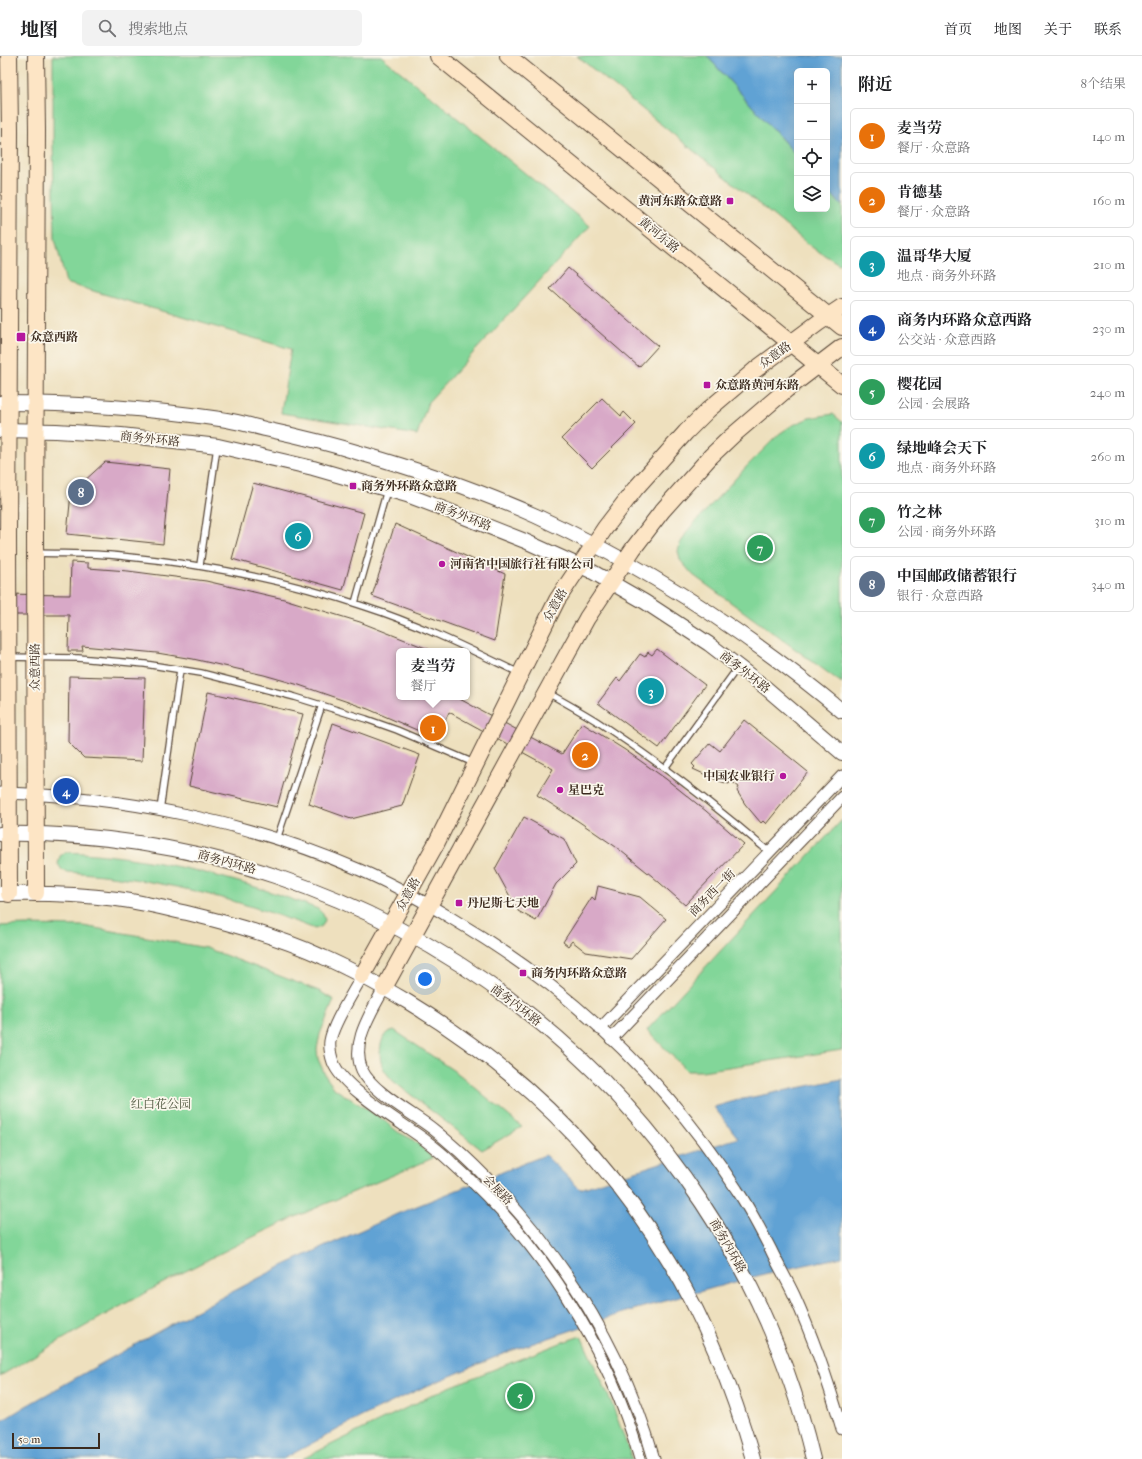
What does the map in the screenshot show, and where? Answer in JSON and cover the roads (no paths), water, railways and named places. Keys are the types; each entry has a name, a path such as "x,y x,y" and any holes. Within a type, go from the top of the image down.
{"main road":[{"path":"5,894 4,430 10,130 9,56"},
{"name":"众意西路","path":"36,56 36,893"},
{"name":"黄河东路","path":"438,56 842,385"},
{"path":"508,56 842,327"},
{"name":"众意路","path":"362,976 437,842 557,600 594,544 635,489 686,432 741,381 842,307"},
{"name":"众意路","path":"384,988 587,618 624,561 662,511 711,456 786,389 842,347"}],"street":[{"path":"5,403 57,403 123,408 222,419 320,441 415,469 536,516 594,544 624,561 668,586 727,623 798,675 842,711"},
{"name":"商务外环路","path":"4,430 56,431 218,446 314,468 387,489 484,524 579,566 645,602 709,644 738,666 842,753"},
{"name":"商务西一街","path":"600,1029 842,776"},
{"path":"4,793 36,794 83,799 160,810 236,827 277,839 362,870 408,893 485,938 525,966 550,985 600,1029 645,1072 701,1138 738,1191 758,1225 793,1293 820,1360 842,1429"},
{"path":"611,1039 842,797"},
{"name":"商务内环路","path":"4,834 81,836 125,840 227,861 258,870 315,890 347,903 391,924 466,968 528,1013 619,1096 664,1149 701,1201 732,1252 759,1304 787,1372 813,1459"},
{"path":"5,894 36,893 77,895 143,903 213,919 294,945 324,957 384,988 434,1018 492,1059 529,1090 572,1132 609,1174 652,1234 677,1274 702,1320 732,1393 753,1459"},
{"name":"会展路","path":"362,976 342,1012 330,1041 330,1053 338,1072 356,1090 426,1140 465,1175 497,1207 543,1263 566,1296 594,1344 614,1385 640,1459"},
{"name":"会展路","path":"384,988 362,1033 358,1048 362,1070 369,1081 380,1091 433,1129 479,1170 507,1198 553,1254 576,1288 607,1340 636,1402 654,1459"}],"lane":[{"path":"200,565 218,446"},
{"path":"355,603 387,489"},
{"path":"35,552 119,556 200,565 285,583 355,603 444,637 467,648"},
{"path":"470,649 520,673"},
{"path":"4,657 78,658 145,664 201,673 244,683 322,705 397,730 476,764"},
{"path":"665,768 738,666"},
{"path":"160,810 180,670"},
{"path":"546,692 600,724 665,768 727,816 769,852"},
{"path":"277,839 322,705"}],"water":[{"path":"707,56 842,56 842,206 830,192 830,68 794,68 794,153"},
{"path":"842,1079 842,1257 768,1273 629,1311 510,1351 422,1388 361,1417 283,1459 0,1459 0,1422 184,1317 284,1265 397,1214 545,1155 580,1189 738,1138 714,1107 738,1100"}],"place":[{"name":"黄河东路众意路","path":"730,201"},
{"name":"众意西路","path":"21,337"},
{"name":"众意路黄河东路","path":"707,385"},
{"name":"商务外环路众意路","path":"353,486"},
{"name":"中国邮政储蓄银行","path":"81,492"},
{"name":"绿地峰会天下","path":"298,536"},
{"name":"竹之林","path":"760,548"},
{"name":"河南省中国旅行社有限公司","path":"442,564"},
{"name":"温哥华大厦","path":"651,691"},
{"name":"麦当劳","path":"433,728"},
{"name":"肯德基","path":"585,755"},
{"name":"中国农业银行","path":"783,776"},
{"name":"星巴克","path":"560,790"},
{"name":"商务内环路众意西路","path":"66,791"},
{"name":"丹尼斯七天地","path":"459,903"},
{"name":"商务内环路众意路","path":"523,973"},
{"name":"樱花园","path":"520,1396"}],"park label":[{"name":"红白花公园","path":"161,1104"}]}
